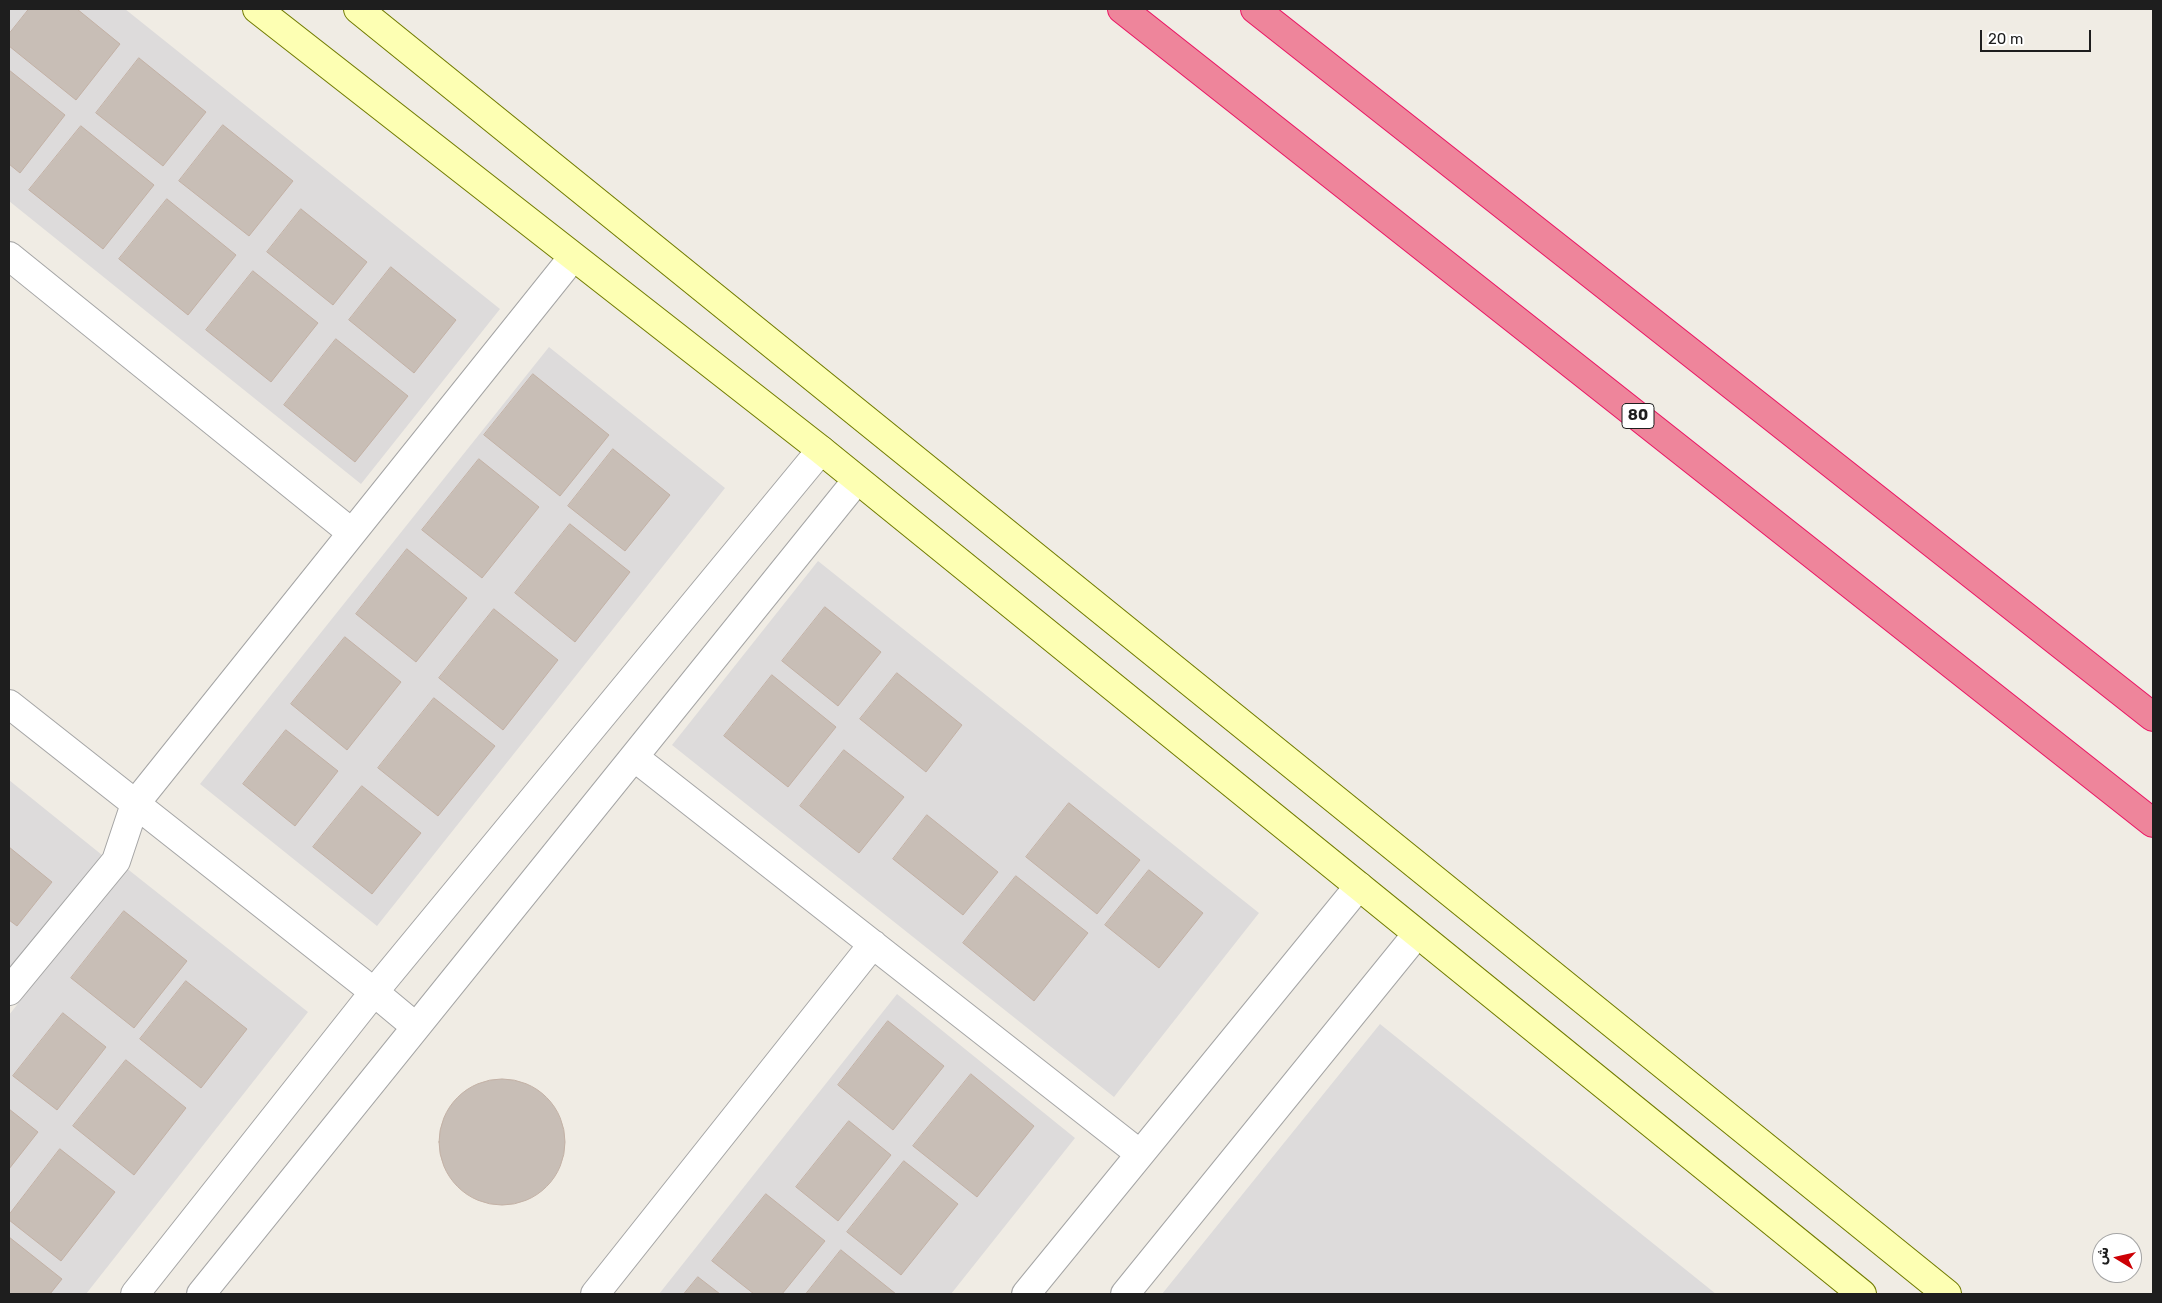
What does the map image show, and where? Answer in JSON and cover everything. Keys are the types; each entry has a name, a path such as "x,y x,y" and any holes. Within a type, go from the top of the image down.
{"highway":[{"name":"80","path":"1122,9 2153,823"},
{"path":"1255,9 2153,717"}],"street":[{"path":"257,9 821,450 1862,1294"},
{"path":"358,9 1947,1294"},
{"path":"9,256 352,533"},
{"path":"9,991 116,861 135,804 574,257"},
{"path":"135,1294 374,992 821,450"},
{"path":"201,1294 858,480"},
{"path":"9,704 416,1027"},
{"path":"634,757 1140,1154"},
{"path":"1026,1294 1359,886"},
{"path":"1125,1294 1417,934"},
{"path":"595,1294 873,944"}],"shaded area":[{"path":"9,9 125,9 500,309 361,484 9,201"},
{"path":"549,347 725,488 377,926 200,784"},
{"path":"818,561 1259,913 1114,1097 672,745"},
{"path":"9,780 102,855 9,971"},
{"path":"125,867 308,1012 86,1294 9,1294 9,1015"},
{"path":"897,994 1075,1138 951,1294 659,1294"},
{"path":"1380,1024 1716,1294 1162,1294"}],"building":[{"path":"29,9 77,9 120,44 76,100 9,46 9,34"},
{"path":"139,58 206,112 163,166 96,113"},
{"path":"9,70 65,115 20,173 9,164"},
{"path":"223,125 293,181 249,236 179,181"},
{"path":"81,126 154,185 103,249 29,190"},
{"path":"167,199 236,255 188,315 119,259"},
{"path":"301,209 367,262 333,305 267,252"},
{"path":"391,267 456,320 414,373 349,320"},
{"path":"253,271 318,323 271,382 206,330"},
{"path":"336,339 408,396 355,462 284,405"},
{"path":"533,374 609,435 560,496 484,435"},
{"path":"613,449 670,495 625,551 568,506"},
{"path":"479,459 539,507 482,578 422,530"},
{"path":"570,524 630,572 575,642 515,593"},
{"path":"407,549 467,598 416,662 356,614"},
{"path":"825,607 881,652 838,706 782,661"},
{"path":"494,609 558,660 503,730 439,678"},
{"path":"345,637 401,682 347,750 291,704"},
{"path":"897,673 962,725 926,772 860,719"},
{"path":"772,675 836,727 788,787 724,736"},
{"path":"434,698 495,746 438,816 378,768"},
{"path":"286,730 338,771 295,826 243,784"},
{"path":"844,750 904,797 859,853 800,806"},
{"path":"362,786 421,833 372,894 313,847"},
{"path":"1069,803 1140,860 1097,914 1026,857"},
{"path":"927,815 998,872 963,915 893,859"},
{"path":"9,847 52,882 17,926 9,920"},
{"path":"1149,870 1203,913 1159,968 1105,925"},
{"path":"1016,876 1088,933 1034,1001 963,943"},
{"path":"124,911 187,961 134,1028 71,978"},
{"path":"186,981 247,1029 201,1088 140,1039"},
{"path":"63,1013 106,1047 57,1110 13,1076"},
{"path":"888,1021 944,1066 893,1130 838,1085"},
{"path":"126,1060 186,1108 134,1175 73,1126"},
{"path":"971,1074 1034,1126 977,1197 913,1146"},
{"path":"502,1079 526,1084 547,1097 560,1118 565,1142 560,1166 547,1187 526,1200 502,1205 478,1200 457,1187 444,1166 439,1142 444,1118 457,1097 478,1084"},
{"path":"9,1109 38,1132 9,1169"},
{"path":"849,1121 891,1155 838,1221 796,1187"},
{"path":"60,1149 115,1192 61,1261 9,1220 9,1215"},
{"path":"904,1161 958,1204 901,1275 847,1232"},
{"path":"766,1194 825,1241 782,1294 754,1294 712,1261"},
{"path":"9,1237 62,1279 50,1294 9,1294"},
{"path":"841,1250 896,1294 806,1294"},
{"path":"698,1277 720,1294 684,1294"}]}
